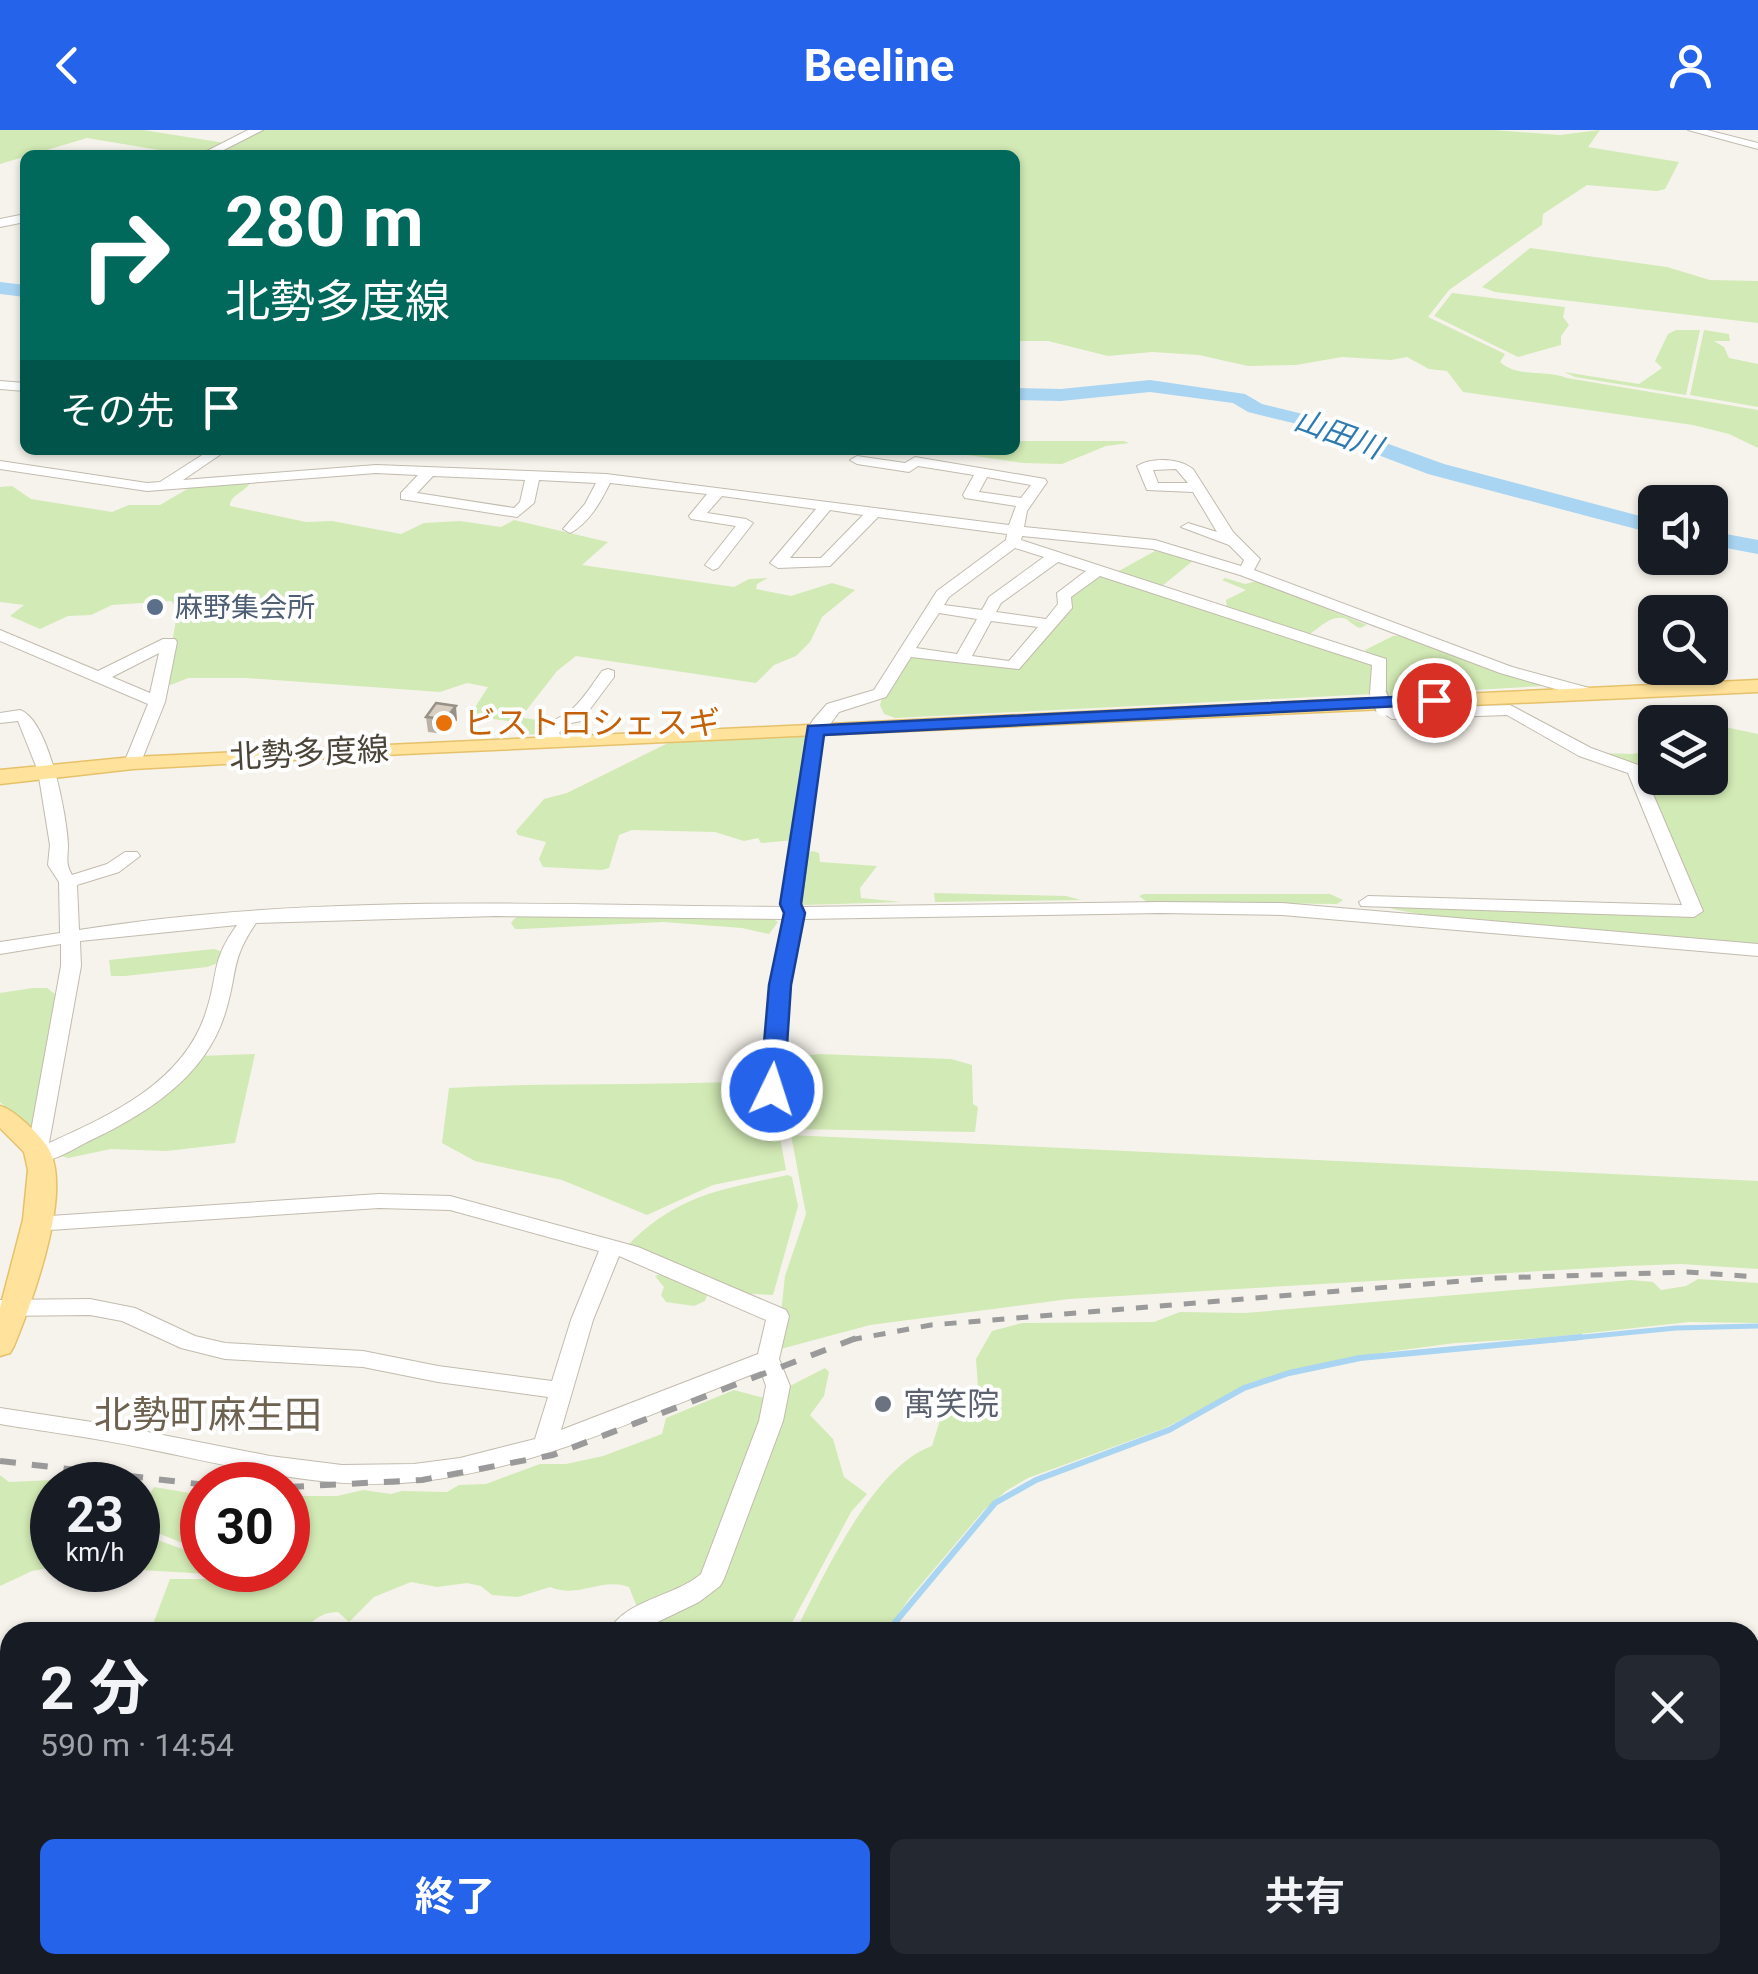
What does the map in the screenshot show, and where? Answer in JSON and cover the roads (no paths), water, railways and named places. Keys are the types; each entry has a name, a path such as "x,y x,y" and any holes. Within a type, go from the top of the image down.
{"main road":[{"name":"北勢多度線","path":"0,778 132,763 1758,686"},
{"path":"0,1114 38,1154 42,1169 35,1224 0,1346"}],"street":[{"path":"216,150 257,130"},
{"path":"1694,130 1727,135 1758,146"},
{"path":"162,487 212,455"},
{"path":"772,1090 780,985 821,720 834,708 880,692 949,588 1016,536 1024,503 1040,482 915,461 910,468 856,460"},
{"path":"0,466 162,487 363,470 606,478 826,505 1016,536 1144,543 1245,572 1506,670 1587,693"},
{"path":"430,471 406,496 517,514 527,504 532,475"},
{"path":"982,472 970,495 1024,503"},
{"path":"459,504 488,473"},
{"path":"570,529 591,506 606,478"},
{"path":"1198,488 1234,542 1252,559 1245,572"},
{"path":"713,565 746,523 696,516 718,490"},
{"path":"826,505 778,563 825,563 874,512"},
{"path":"1188,527 1234,542"},
{"path":"1016,536 1056,556 1380,662 1381,701 1392,714 1510,710 1584,752 1635,770 1694,911 1367,902 1368,914"},
{"path":"962,660 995,600 1056,556"},
{"path":"907,652 1013,666 1066,605 1063,596 1100,570"},
{"path":"935,608 1049,624"},
{"path":"0,635 157,702"},
{"path":"98,677 169,642 157,702 132,763"},
{"path":"557,741 550,732 560,720 575,717 608,674"},
{"path":"0,718 20,715 25,719 48,770 59,845 58,865 68,882 72,935 68,984 62,1000 38,1154"},
{"path":"68,882 113,868 131,856"},
{"path":"0,948 133,926 498,910 794,913 1146,908 1368,914 1758,950"},
{"path":"38,1154 119,1121 169,1084 201,1046 221,994 224,962 250,919"},
{"path":"35,1224 378,1201 450,1203 612,1247 778,1316 768,1358 778,1386 772,1421 711,1579 700,1591 635,1622"},
{"path":"545,1445 598,1273 612,1247"},
{"path":"9,1307 90,1307 127,1314 189,1342 226,1352 362,1359 438,1374 561,1390"},
{"path":"0,1416 130,1436 177,1450 348,1474 416,1473 545,1445 768,1358"}],"waterway":[{"name":"山田川","path":"0,288 20,290"},
{"name":"山田川","path":"1020,394 1061,395 1150,386 1238,398 1255,408 1304,420 1436,469 1638,522"},
{"name":"山田川","path":"1728,541 1758,547"},
{"path":"1553,1340 1676,1328 1758,1326"},
{"path":"895,1622 995,1503 1036,1480 1169,1430 1244,1388 1289,1373 1360,1358 1581,1337"}],"railway":[{"path":"852,1340 931,1325 1497,1278 1687,1272 1758,1277"},
{"path":"852,1340 859,1337"},
{"path":"310,1486 422,1480 553,1455 852,1340"},
{"path":"0,1461 180,1482"}],"place":[{"name":"麻野集会所","path":"155,607"},
{"name":"ビストロシェスギ","path":"444,723"},
{"name":"寓笑院","path":"883,1404"}],"district":[{"name":"北勢町麻生田","path":"208,1415"}]}
